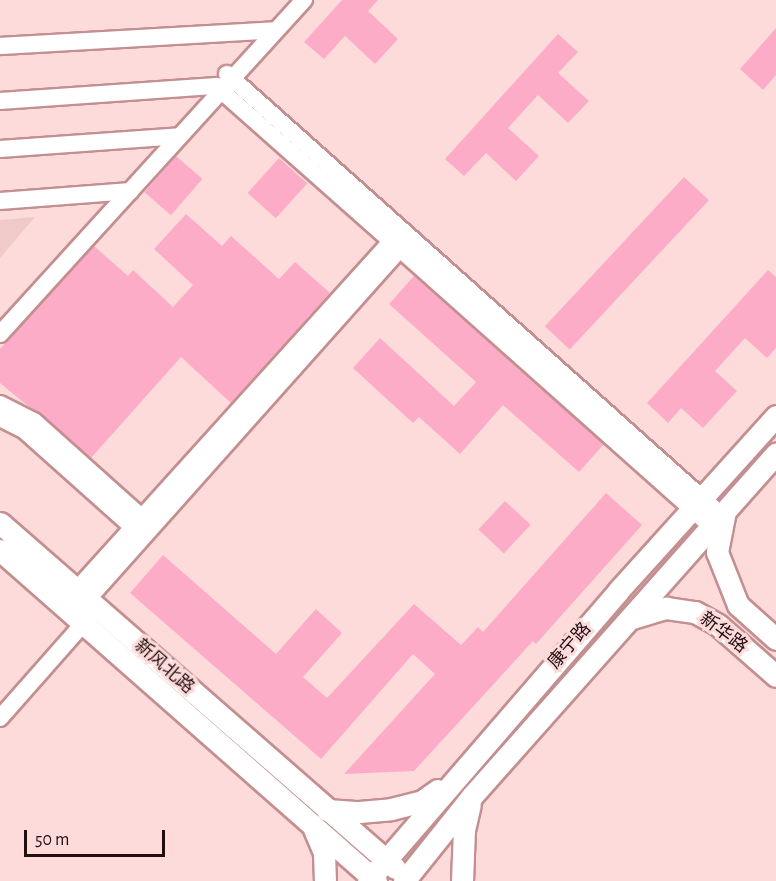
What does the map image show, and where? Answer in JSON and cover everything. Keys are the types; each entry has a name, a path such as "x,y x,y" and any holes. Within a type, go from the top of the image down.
{"street":[{"path":"0,46 271,31 295,0"},
{"path":"0,324 271,31 304,0"},
{"path":"0,101 224,82 697,504 719,517"},
{"path":"0,149 175,137"},
{"path":"0,201 125,191"},
{"path":"0,334 125,191"},
{"path":"0,718 80,607 142,527 400,239"},
{"path":"0,404 34,421 142,527"},
{"name":"康宁路","path":"372,880 385,861 453,780 776,416"},
{"path":"0,418 25,431 142,527"},
{"name":"康宁路","path":"407,880 472,796 776,453"},
{"name":"新华路","path":"719,517 717,552 738,605 776,639"},
{"name":"新风北路","path":"0,523 80,607 372,880"},
{"name":"新风北路","path":"0,550 80,607 327,810 407,880"},
{"name":"新华路","path":"628,620 666,608 695,612 718,625 776,676"},
{"path":"327,810 359,812 391,809 422,801 453,780"},
{"path":"462,881 464,830 472,796"},
{"name":"新风北路","path":"313,826 324,854 325,881"}],"shaded area":[{"path":"35,217 0,258 0,220"}],"building":[{"path":"342,0 378,0 368,11 398,39 375,64 345,36 324,59 304,42"},
{"path":"776,28 776,75 763,90 740,69"},
{"path":"558,34 578,52 558,73 589,101 568,123 538,95 508,128 539,156 516,181 486,153 464,176 445,159"},
{"path":"176,156 202,179 171,215 145,192"},
{"path":"279,158 307,183 276,218 248,193"},
{"path":"684,177 709,200 570,349 545,326"},
{"path":"186,214 222,246 231,236 279,279 295,262 330,293 231,403 181,357 91,458 0,383 0,349 94,246 128,276 133,270 173,307 193,285 154,249"},
{"path":"768,270 776,277 776,348 767,358 745,338 715,371 737,391 703,428 681,408 668,423 647,403"},
{"path":"414,276 604,444 579,472 503,405 460,454 419,417 413,423 353,368 380,338 454,406 476,382 389,304"},
{"path":"606,493 642,525 536,644 533,641 414,771 344,774 435,674 413,654 321,759 130,593 163,555 276,654 316,609 342,633 303,677 327,698 414,604 461,645 478,627 483,632"},
{"path":"505,501 531,525 504,553 478,530"}]}
